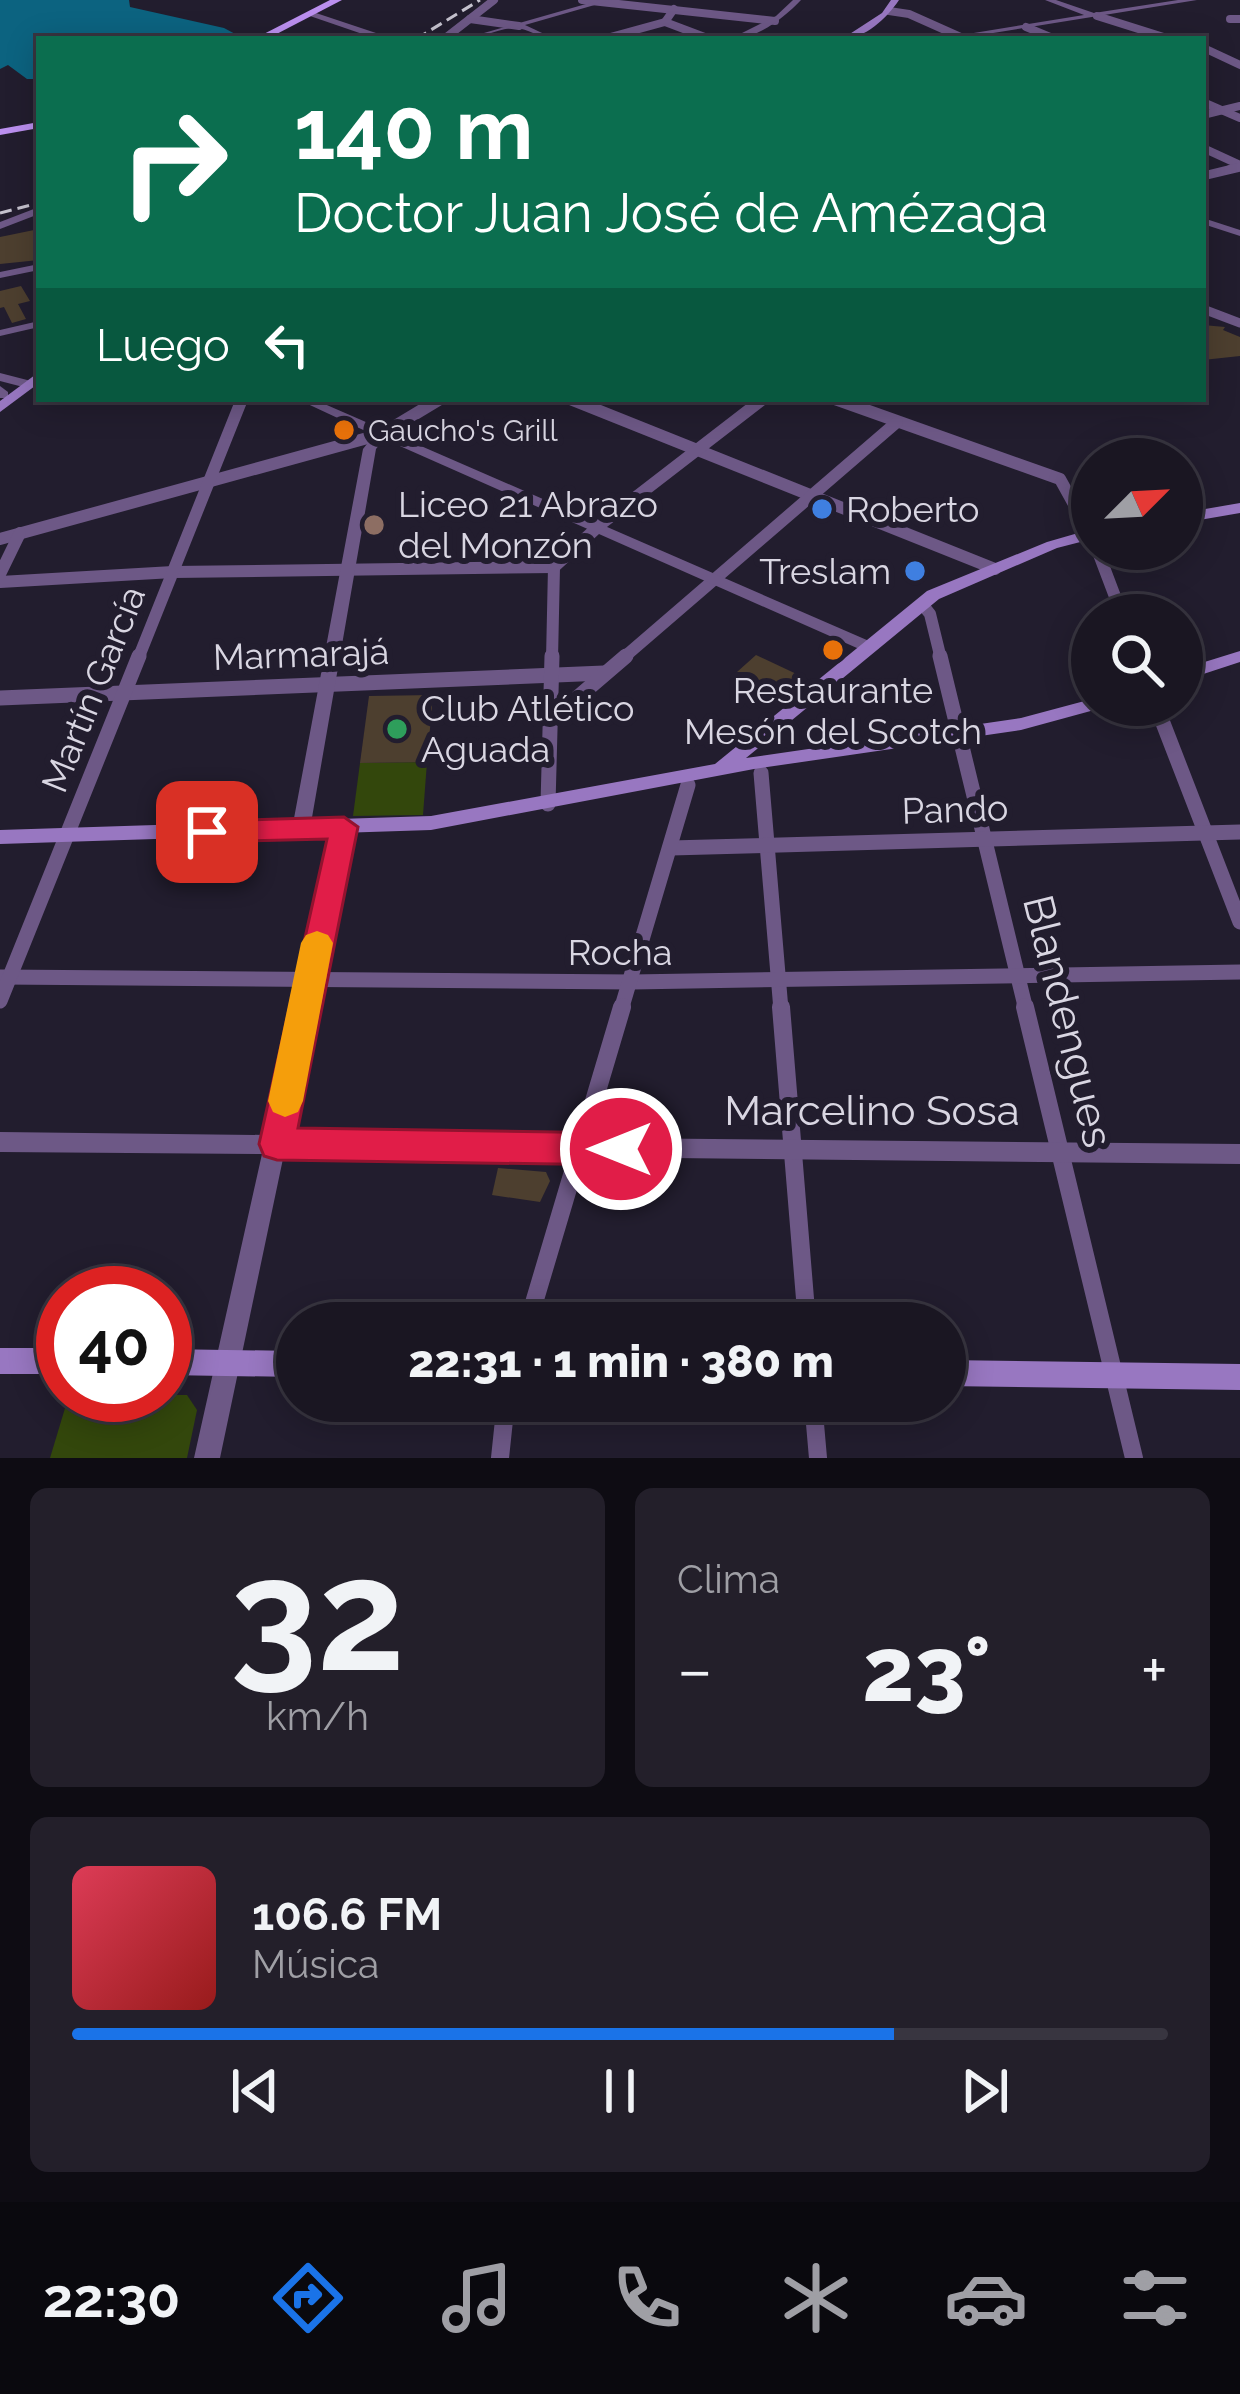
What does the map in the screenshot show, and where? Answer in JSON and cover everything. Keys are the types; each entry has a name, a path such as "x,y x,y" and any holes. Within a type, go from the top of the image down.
{"main road":[{"path":"266,36 350,0"},
{"path":"854,36 895,6"},
{"path":"278,36 324,11"},
{"path":"0,126 36,120"},
{"path":"1,398 31,378"},
{"path":"1203,514 1240,508"},
{"path":"721,769 941,591 1071,542"},
{"path":"1203,669 1240,656"},
{"path":"622,790 645,793 754,770 847,759 862,751 1071,711"},
{"path":"754,770 769,733"},
{"path":"0,837 431,823 721,769 754,770"},
{"path":"0,1361 36,1361"},
{"path":"192,1362 276,1364"},
{"path":"966,1373 1240,1377"}],"street":[{"path":"448,36 494,0"},
{"path":"740,36 775,20 797,0"},
{"path":"1052,0 1160,36"},
{"path":"974,36 1193,0"},
{"path":"479,36 584,3 605,1 775,20"},
{"path":"895,6 959,36"},
{"path":"665,22 674,9"},
{"path":"324,11 378,36"},
{"path":"470,20 519,26 544,36"},
{"path":"614,36 665,22 702,36"},
{"path":"1026,27 1048,36"},
{"path":"1206,49 1240,53"},
{"path":"1206,50 1240,65"},
{"path":"1206,103 1240,118"},
{"path":"1206,114 1240,106"},
{"path":"1206,149 1240,166"},
{"path":"1206,175 1240,166"},
{"path":"0,226 36,212"},
{"path":"1206,222 1240,233"},
{"path":"0,275 36,268"},
{"path":"1206,310 1239,322"},
{"path":"1206,319 1239,322"},
{"path":"0,333 36,325"},
{"path":"0,377 31,378"},
{"name":"Martín García","path":"0,1001 5,977 126,692 241,402"},
{"path":"310,402 871,648"},
{"path":"0,539 382,434 435,402"},
{"path":"577,402 995,569"},
{"path":"20,533 0,578 554,567 596,528 759,402"},
{"path":"843,402 1060,478 1071,498"},
{"path":"549,722 897,422"},
{"path":"302,829 370,449 382,434"},
{"path":"354,441 370,449"},
{"path":"548,804 554,567"},
{"name":"Blandengues","path":"922,604 930,614 1134,1458"},
{"name":"Marmarajá","path":"0,698 604,674"},
{"path":"1164,726 1240,922"},
{"path":"754,770 766,844 805,1302"},
{"path":"534,1302 688,785"},
{"path":"207,1458 344,827"},
{"name":"Pando","path":"671,848 1240,832"},
{"name":"Rocha","path":"5,977 632,982 1240,972"},
{"name":"Marcelino Sosa","path":"0,1142 1240,1154"},
{"path":"500,1458 504,1422"},
{"path":"815,1422 818,1458"}],"green space":[{"name":"Club Atlético Aguada","path":"427,762 423,815 353,816 360,763"},
{"path":"192,1402 197,1410 187,1458 50,1458 61,1422 192,1422"}],"water":[{"path":"0,0 129,0 130,7 224,28 239,36 36,36 36,79 27,79 8,65 0,69"}],"building":[{"path":"36,230 36,260 0,264 0,237"},
{"path":"21,286 30,301 18,304 26,319 12,323 4,307 0,308 0,291"},
{"path":"1206,325 1225,327 1223,330 1240,337 1240,356 1206,360"},
{"path":"756,655 805,678 781,699 737,672"},
{"name":"Club Atlético Aguada","path":"433,695 427,762 360,763 369,696"},
{"path":"498,1168 546,1172 550,1181 540,1202 492,1195"}],"railway":[{"path":"421,36 480,0"},
{"path":"0,213 36,204"}],"slow traffic":[{"path":"285,1101 317,943"}],"place":[{"name":"Gaucho's Grill","path":"344,430"},
{"name":"Roberto","path":"822,509"},
{"name":"Liceo 21 Abrazo del Monzón","path":"374,525"},
{"name":"Treslam","path":"915,571"},
{"name":"Restaurante Mesón del Scotch","path":"833,650"},
{"name":"Club Atlético Aguada","path":"397,729"}],"route":[{"path":"207,832 344,827 277,1144 621,1149"}]}
